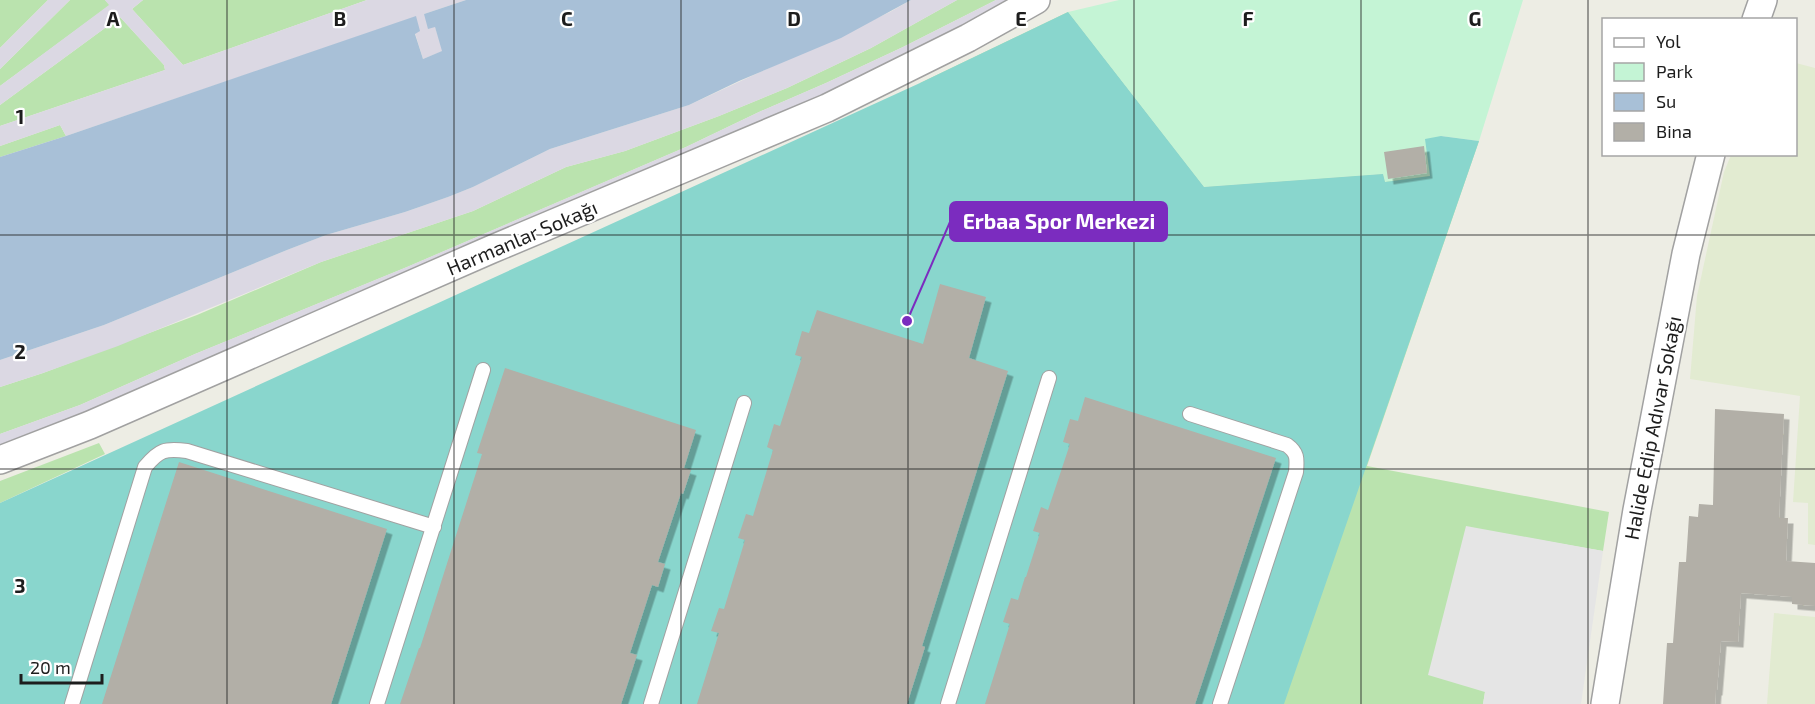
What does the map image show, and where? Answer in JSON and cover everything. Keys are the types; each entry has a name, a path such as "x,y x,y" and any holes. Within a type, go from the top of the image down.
{"street":[{"name":"Harmanlar Sokağı","path":"0,460 90,425 490,250 827,108 968,38 1036,0"},
{"path":"1757,18 1763,0"},
{"name":"Halide Edip Adıvar Sokağı","path":"1605,704 1638,510 1686,254 1710,156"}],"lane":[{"path":"377,704 483,370"},
{"path":"948,704 1049,378"},
{"path":"651,704 744,403"},
{"path":"1190,414 1287,445 1295,451 1297,458 1296,472 1220,704"},
{"path":"72,704 145,467 155,455 170,449 187,451 434,527"}],"green space":[{"path":"0,0 48,0 0,48"},
{"path":"70,0 105,0 110,5 0,86 0,69"},
{"path":"143,0 367,0 183,65 132,9"},
{"path":"957,0 996,0 903,47 686,147 407,267 195,354 80,405 0,434 0,387 197,315 321,262 473,211 566,167 625,151 719,116 787,88 871,48"},
{"path":"1119,0 1523,0 1479,141 1441,136 1430,176 1385,182 1383,174 1204,187 1068,12"},
{"path":"1068,12 1204,187 1383,174 1385,182 1479,141 1367,466 1609,512 1603,551 1466,527 1485,692 1483,704 1238,704 920,83"},
{"path":"120,17 164,65 165,70 0,126 0,105"},
{"path":"1797,63 1815,68 1815,545 1808,544 1808,503 1793,502 1800,396 1690,379 1697,296 1724,172 1731,156 1797,156"},
{"path":"60,125 66,136 0,157 0,146"},
{"path":"99,443 105,454 0,503 0,481"},
{"path":"1774,613 1815,617 1815,704 1767,704"}],"shaded area":[{"path":"48,0 70,0 0,69 0,48"},
{"path":"105,0 143,0 132,9 183,65 367,0 466,0 424,14 435,27 443,51 423,59 415,33 415,17 66,136 60,125 0,146 0,126 165,70 164,65 120,17 0,105 0,86 109,5"},
{"path":"911,0 957,0 871,48 787,88 719,116 625,151 566,167 473,211 321,262 118,346 0,387 0,360 104,325 326,235 448,197 550,149 689,105 890,12"},
{"path":"996,0 1014,0 801,108 190,371 0,448 0,434 80,405 195,354 407,267 686,147 903,47"},
{"path":"1068,12 1204,187 1383,174 1385,182 1430,176 1425,139 1441,136 1479,141 1284,704 0,704 0,503 920,83"},
{"path":"1466,526 1603,551 1581,704 1483,704 1485,692 1428,675"}],"water":[{"path":"466,0 911,0 841,38 689,105 550,149 448,197 326,235 104,325 0,360 0,157 416,16 420,31 415,34 423,59 442,51 435,27 428,29 424,14"}],"building":[{"path":"1424,146 1427,173 1388,179 1384,152"},
{"path":"940,284 986,297 969,358 1008,371 922,646 925,647 907,704 697,704 719,633 711,631 719,608 724,609 745,540 738,538 746,514 753,516 773,450 767,447 774,424 780,426 802,357 795,355 802,331 809,333 817,310 923,344"},
{"path":"505,368 696,430 684,468 691,470 658,562 665,564 658,587 652,585 630,653 637,655 621,704 400,704 482,454 477,453"},
{"path":"1085,397 1276,458 1195,704 985,704 1010,624 1003,622 1011,598 1018,600 1040,533 1033,531 1041,507 1048,510 1070,444 1063,442 1070,419 1078,421"},
{"path":"1715,409 1784,414 1779,518 1788,518 1786,561 1815,563 1815,606 1792,604 1792,597 1741,593 1738,642 1721,641 1715,704 1663,704 1667,643 1673,643 1679,562 1686,562 1689,516 1698,517 1699,504 1713,505"},
{"path":"179,462 387,529 331,704 102,704"}],"place":[{"name":"Erbaa Spor Merkezi","path":"907,321"}]}
